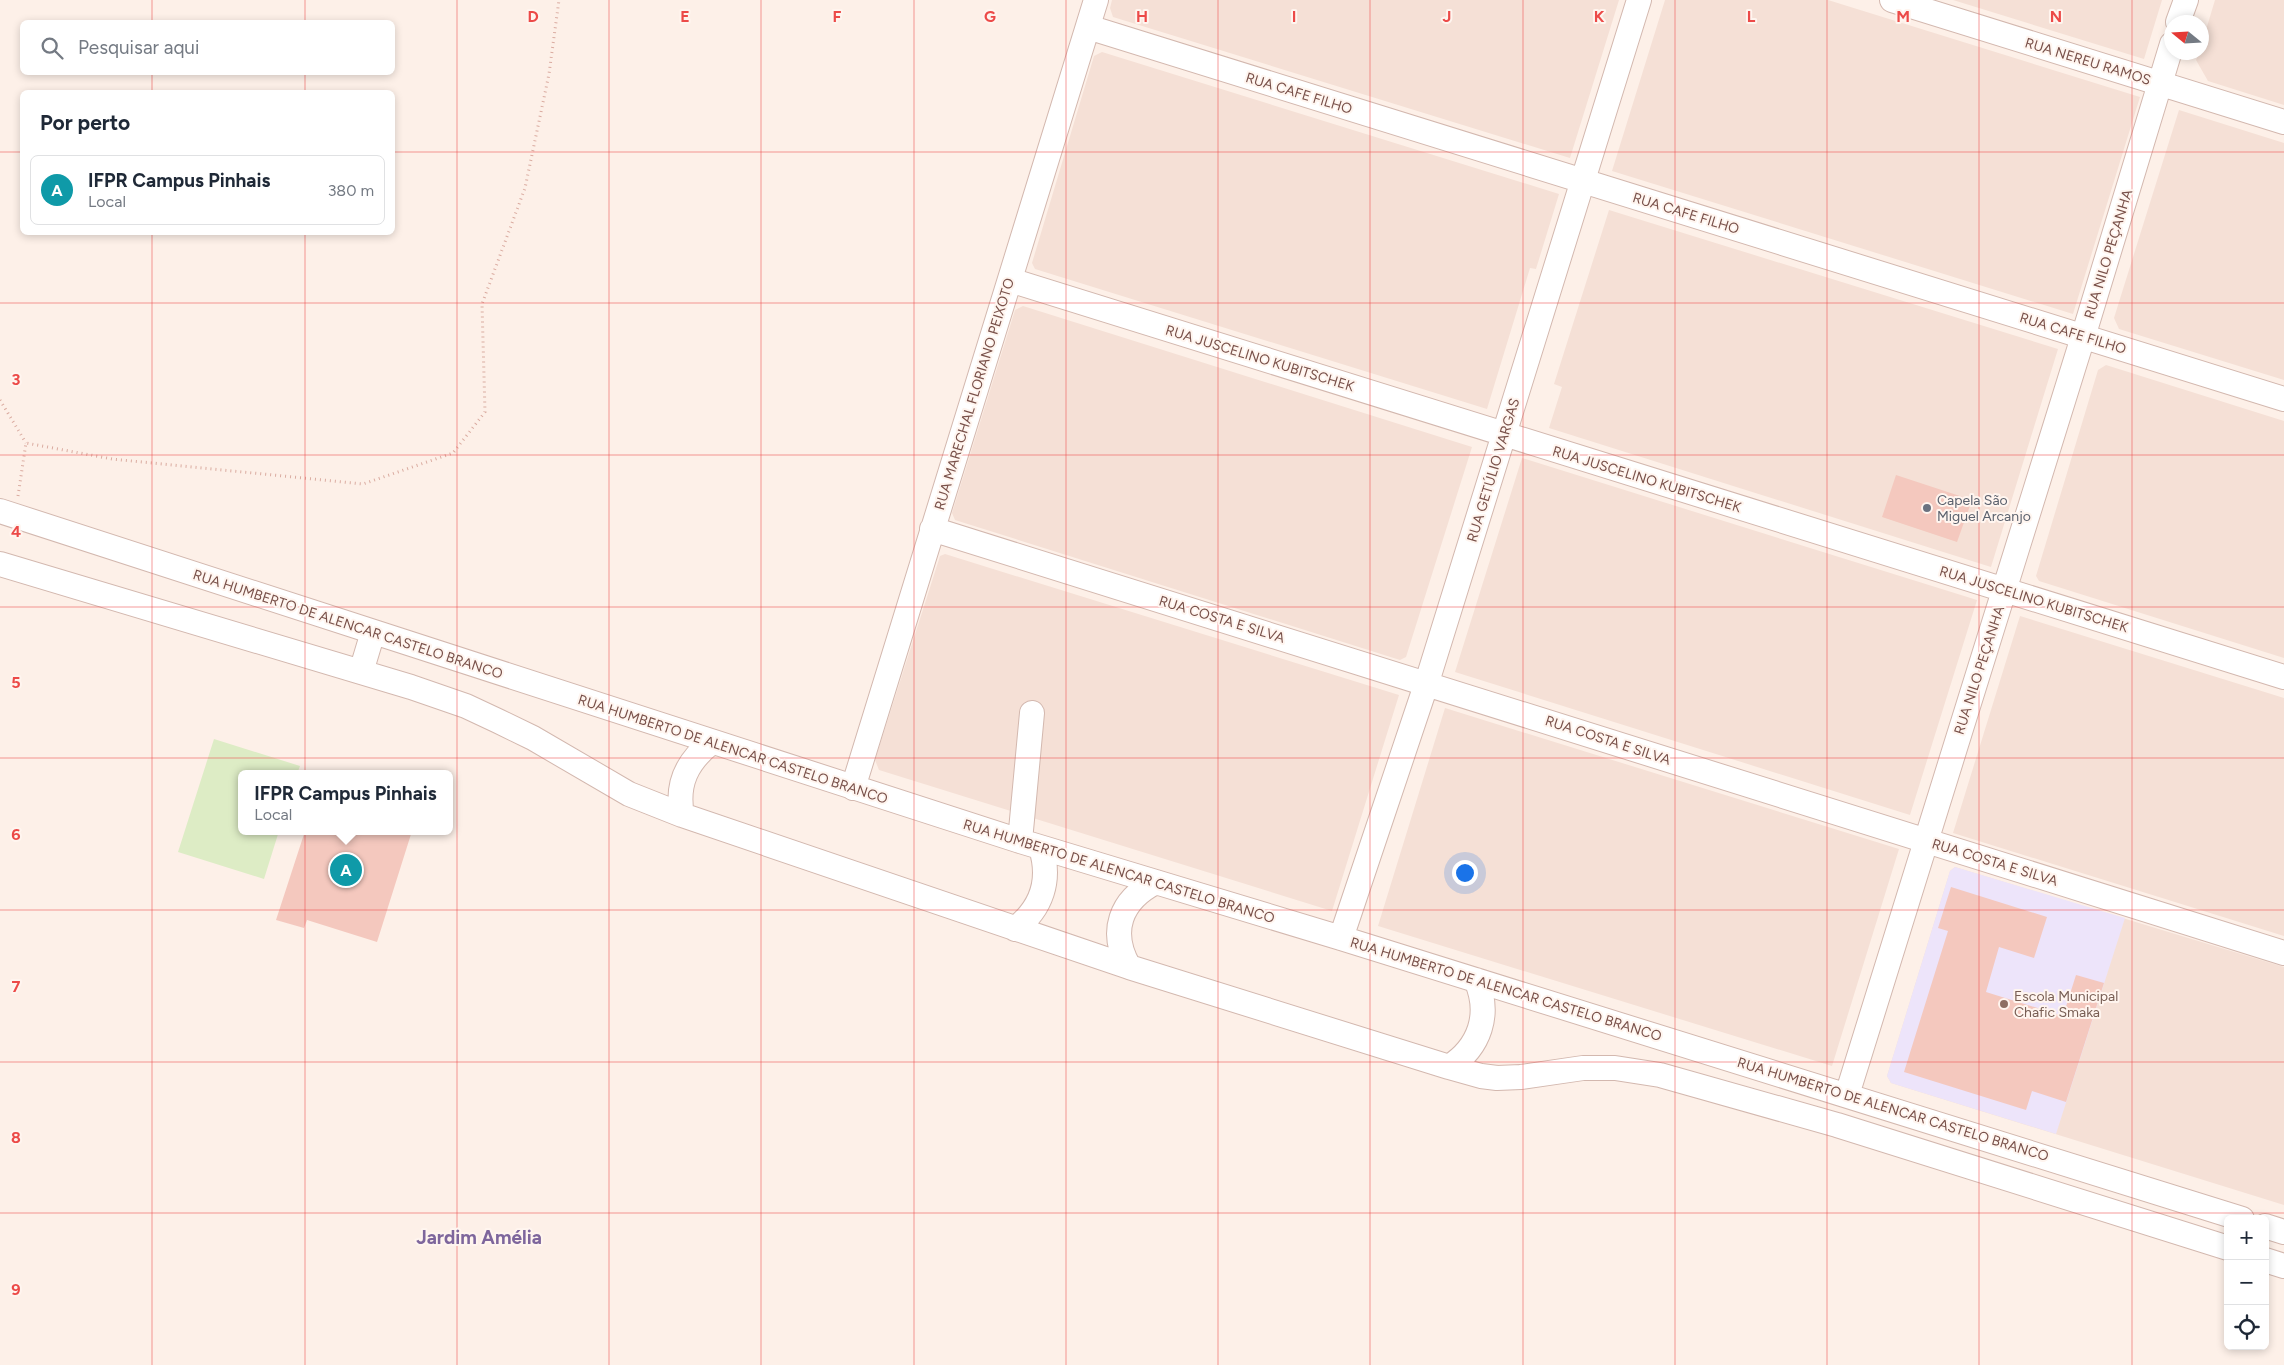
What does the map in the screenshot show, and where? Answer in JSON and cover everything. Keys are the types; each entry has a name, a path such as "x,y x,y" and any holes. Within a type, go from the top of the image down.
{"street":[{"name":"RUA MARECHAL FLORIANO PEIXOTO","path":"853,788 1096,0"},
{"name":"RUA GETÚLIO VARGAS","path":"1341,938 1426,682 1639,0"},
{"name":"RUA NEREU RAMOS","path":"1892,0 2284,122"},
{"path":"2181,15 2186,0"},
{"name":"RUA CAFE FILHO","path":"1088,28 2284,399"},
{"name":"RUA NILO PEÇANHA","path":"1847,1094 2083,337 2167,60"},
{"name":"RUA JUSCELINO KUBITSCHEK","path":"1010,280 2284,677"},
{"name":"RUA HUMBERTO DE ALENCAR CASTELO BRANCO","path":"7,513 1030,844 1847,1094 2229,1215"},
{"name":"RUA COSTA E SILVA","path":"932,529 1426,682 2284,953"},
{"path":"0,564 361,672 466,706 533,738 629,794 682,815 1129,967 1449,1067 1481,1076 1497,1078 1521,1077 1583,1068 1615,1068 1660,1075 1837,1125 2224,1247"},
{"path":"361,672 372,632"},
{"path":"1016,929 1032,913 1043,892 1046,870 1030,844 1032,712"},
{"path":"682,815 680,794 685,772 692,760 712,742"},
{"path":"1129,967 1120,944 1121,920 1125,910 1138,893 1156,882"},
{"path":"1449,1067 1467,1053 1479,1034 1482,1024 1483,1001 1476,980"},
{"path":"2269,1227 2284,1232"},
{"path":"2269,1261 2284,1266"}],"path":[{"path":"26,443 112,459 362,484 453,453 485,412 482,304 525,188 549,74 559,0"},
{"path":"0,400 26,443 7,513"}],"shaded area":[{"path":"1112,0 1619,0 1570,158 1113,17 1110,8"},
{"path":"1665,0 1828,0 2140,97 2073,314 1612,171"},
{"path":"1953,0 2162,0 2144,59"},
{"path":"2215,0 2284,0 2284,105 2208,81 2196,60 2209,60 2209,20"},
{"path":"1102,52 1559,194 1536,269 1530,268 1487,409 1035,269 1032,263 1094,56"},
{"path":"2179,110 2284,143 2284,380 2119,329 2114,318"},
{"path":"1609,210 2058,349 1991,567 1549,428 1562,387 1554,384"},
{"path":"1023,306 1472,447 1406,657 1400,660 955,520 952,513 1015,310"},
{"path":"2106,365 2284,421 2284,658 2039,581 2036,576 2098,370"},
{"path":"1522,458 1977,600 1910,815 1455,672"},
{"path":"945,554 1399,695 1332,911 879,770 875,760 940,556"},
{"path":"2020,616 2284,698 2284,936 1953,833"},
{"path":"1445,708 1899,849 1832,1066 1378,926"},
{"path":"1955,867 2284,967 2284,1205 1891,1083 1887,1076 1950,871"},
{"name":"Escola Municipal Chafic Smaka","path":"1955,867 2125,918 2056,1134 1891,1083 1887,1076 1950,871"}],"green space":[{"path":"214,739 300,766 298,770 238,770 238,835 278,835 264,879 178,852"}],"building":[{"name":"Capela São Miguel Arcanjo","path":"1896,475 1972,500 1957,542 1882,517"},
{"path":"304,835 411,835 377,942 307,920 304,928 276,920"},
{"path":"1951,887 2047,917 2034,958 1999,947 1986,992 2063,1016 2076,975 2104,983 2066,1102 2032,1091 2026,1110 1904,1072 1948,931 1938,928"}],"place":[{"name":"Capela São Miguel Arcanjo","path":"1927,508"},
{"name":"IFPR Campus Pinhais","path":"346,870"},
{"name":"Escola Municipal Chafic Smaka","path":"2004,1004"}],"district":[{"name":"Jardim Amélia","path":"479,1237"}]}
